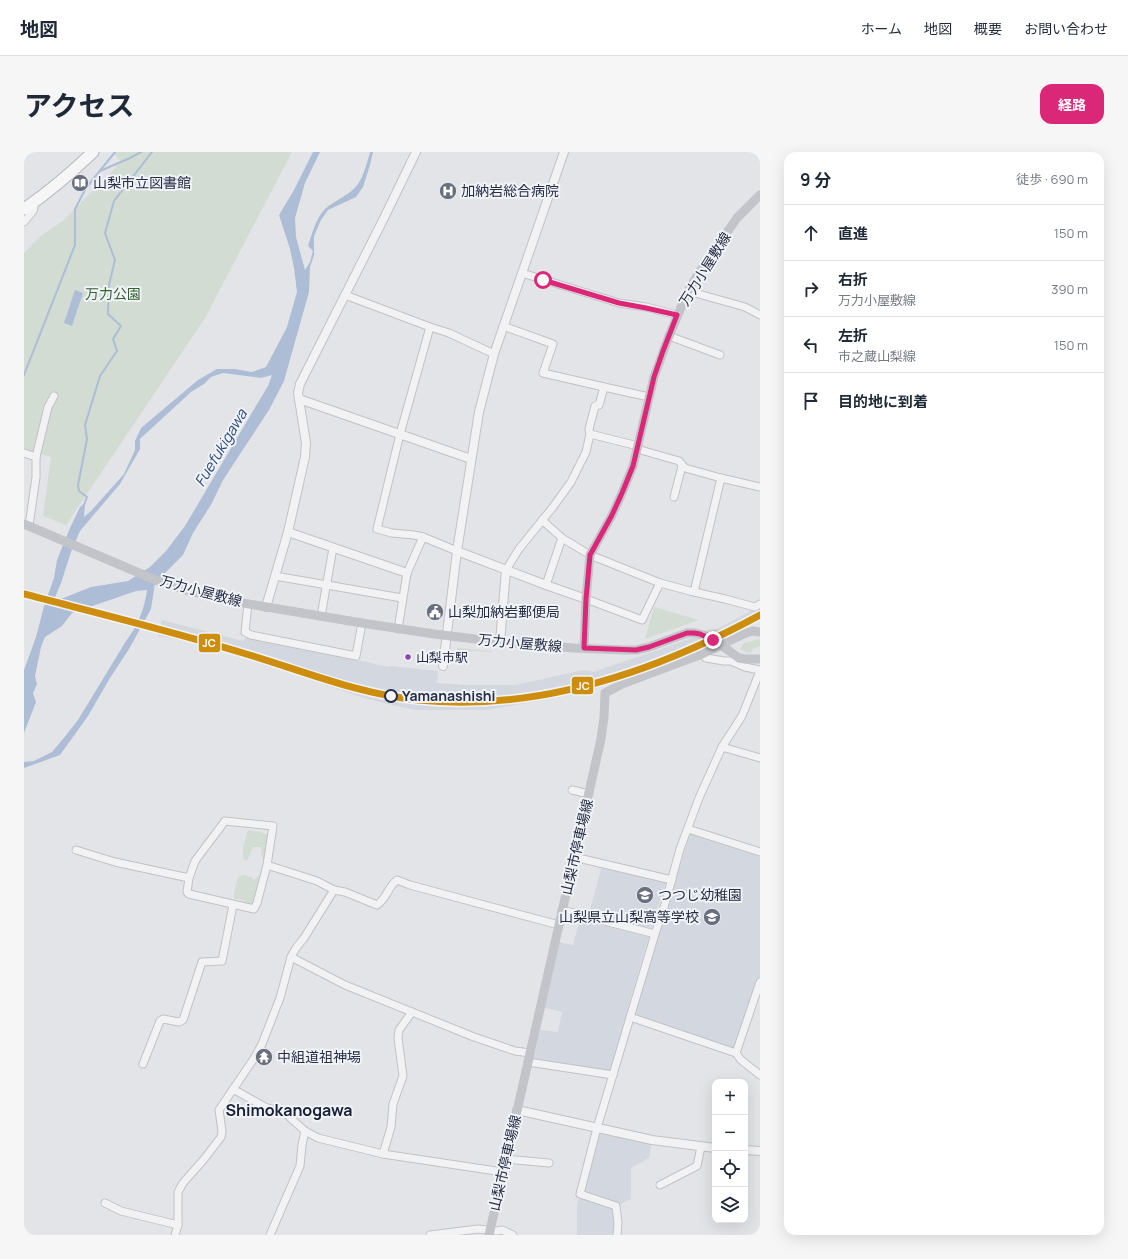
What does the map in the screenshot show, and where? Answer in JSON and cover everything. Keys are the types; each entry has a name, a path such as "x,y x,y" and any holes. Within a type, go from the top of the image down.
{"highway":[{"path":"24,209 67,177 92,152"}],"main road":[{"name":"万力小屋敷線","path":"29,526 133,571 175,587 208,596 248,604 446,636 500,642 584,648 590,555 612,515 633,466 649,397 659,364 677,315 688,291 711,255 737,218 760,195"},
{"name":"山梨市停車場線","path":"489,1233 602,739 604,693 622,684 702,654 746,633 757,631 760,632"},
{"path":"584,648 636,650 649,647 687,633 694,633 713,640 739,658 760,659"}],"street":[{"path":"266,607 288,532 306,450 298,393 300,384 416,152"},
{"path":"443,666 457,551 479,412 503,326 564,152"},
{"path":"24,222 33,211 35,202"},
{"path":"522,273 619,303 677,315"},
{"path":"688,291 745,307 760,315"},
{"path":"345,296 430,328 448,333 494,354"},
{"path":"503,326 554,344 544,373 649,397"},
{"path":"430,328 400,434 377,529 392,533 423,537 506,570 642,620 660,583"},
{"path":"669,336 720,355"},
{"path":"500,642 506,570 519,549 571,482 586,452 590,434 589,429 595,406 599,405 604,387"},
{"path":"29,526 36,477 36,457 48,407 54,396"},
{"path":"299,399 471,459"},
{"path":"590,434 679,461 685,468 760,487"},
{"path":"24,453 36,457"},
{"path":"674,497 682,466"},
{"path":"694,592 721,478"},
{"path":"542,520 562,538 590,555 660,583 755,607 760,604"},
{"path":"288,532 407,573"},
{"path":"398,629 407,573 423,537"},
{"path":"546,585 562,538"},
{"path":"321,616 333,548"},
{"path":"275,576 402,598"},
{"path":"248,604 245,632 251,635 356,656 362,623"},
{"path":"617,1235 618,1223 616,1206 580,1194 597,1128 665,904 680,849 699,798 722,747 742,716 760,671 731,661 706,658 702,654"},
{"path":"722,747 760,758"},
{"path":"572,790 589,794"},
{"path":"225,821 273,826 267,865 257,903 254,908 233,905 189,894 187,892 189,878 195,860 225,821"},
{"path":"688,829 760,852"},
{"path":"76,850 122,863 189,878"},
{"path":"574,857 672,880"},
{"path":"267,865 317,881 334,890 345,892 377,905 384,900 392,884 397,880 410,885 559,925"},
{"path":"175,1235 178,1225 178,1192 183,1183 221,1137 222,1131 219,1110 255,1058 266,1036 280,998 291,957 334,890"},
{"path":"142,1064 160,1021 164,1019 179,1022 183,1020 202,962 222,961 233,905"},
{"path":"562,910 655,934"},
{"path":"291,957 345,985 474,1037 515,1051 530,1053"},
{"path":"736,1053 760,982"},
{"path":"383,1154 391,1127 394,1104 403,1076 398,1038 399,1030 412,1012"},
{"path":"630,1017 736,1053 741,1060 760,1075"},
{"path":"528,1062 613,1075"},
{"path":"233,1089 264,1106 286,1114 305,1131 318,1138 383,1154 503,1172"},
{"path":"517,1110 652,1140 712,1148"},
{"path":"270,1235 300,1166 305,1131"},
{"path":"660,1185 697,1166 701,1147"},
{"path":"748,1150 760,1151"},
{"path":"506,1159 549,1163"},
{"path":"105,1203 121,1210 178,1225"},
{"path":"430,1235 478,1229 489,1233 502,1230 513,1235"}],"shaded area":[{"path":"760,606 760,619 745,628 683,657 599,688 544,700 486,710 415,710 367,699 238,654 206,645 158,636 162,620 243,641 246,637 306,648 388,667 438,671 437,683 465,685 516,685 584,670 593,672 719,628"},
{"name":"山梨県立山梨高等学校","path":"690,834 760,857 760,977 735,1050 632,1018"},
{"path":"602,866 666,882 650,930 589,914"},
{"path":"580,919 649,937 611,1071 534,1059 540,1030 558,1032 562,1012 543,1007 558,942 573,945"},
{"path":"597,1128 652,1140 649,1158 631,1168 631,1199 616,1206 617,1235 577,1235 577,1205"}],"green space":[{"name":"万力公園","path":"113,152 292,152 205,318 66,525 43,516 51,457 24,450 24,253 38,238 64,220 121,162"},
{"path":"654,607 699,620 645,639"},
{"path":"759,639 760,646 753,649 752,652 748,653 740,649 744,643"},
{"path":"457,648 492,651 492,652 459,652"},
{"path":"248,830 269,835 266,860 262,858 261,847 253,847 247,861 243,859 243,847"},
{"path":"243,875 251,877 254,880 260,875 262,878 253,906 246,904 243,900 234,899 238,877"}],"water":[{"path":"313,152 320,152 305,183 295,218 296,237 305,270 310,262 313,251 308,246 319,217 328,206 355,188 364,173 370,152 373,152 363,187 356,197 328,210 321,220 314,236 314,255 310,267 309,292 284,381 269,410 223,480 212,503 193,533 183,555 155,583 151,609 129,649 88,716 60,755 24,768 24,762 34,761 52,752 78,720 134,630 146,597 147,590 136,591 72,613 62,626 45,637 41,647 35,676 37,684 33,693 36,702 24,733 24,670 54,578 57,560 70,528 80,507 85,503 84,517 124,474 135,450 135,441 141,428 198,380 217,369 235,369 252,372 266,367 287,327 297,292 290,249 279,215 294,190","holes":["223,373 261,378 272,375 268,386 185,526 166,551 150,567 128,581 91,587 53,602 80,531 120,484 140,449 140,439 191,392 204,384 211,377"]},
{"path":"75,290 83,293 72,326 64,323"}],"waterway":[{"path":"24,375 75,245 75,209 86,188 115,152"},
{"path":"100,171 141,152"},
{"path":"84,505 87,497 79,491 78,485 87,439 85,425 100,376 117,351 113,339 121,326 108,314 109,285 115,260 105,233 114,201 152,152"}],"transit line":[{"name":"JC","path":"24,594 189,637 329,681 373,693 418,700 463,702 507,700 551,693 595,683 638,670 680,654 760,615"}],"place":[{"name":"山梨市立図書館","path":"80,183"},
{"name":"加納岩総合病院","path":"448,191"},
{"name":"山梨加納岩郵便局","path":"435,612"},
{"name":"山梨市駅","path":"408,657"},
{"name":"Yamanashishi","path":"391,696"},
{"name":"つつじ幼稚園","path":"645,895"},
{"name":"山梨県立山梨高等学校","path":"712,917"},
{"name":"中組道祖神場","path":"264,1057"}],"district":[{"name":"Shimokanogawa","path":"289,1110"}],"route":[{"path":"543,280 619,303 677,315 654,377 633,466 612,515 590,555 584,648 636,650 649,647 687,633 700,634 713,640"}],"water label":[{"name":"Fuefukigawa","path":"221,448"}]}
